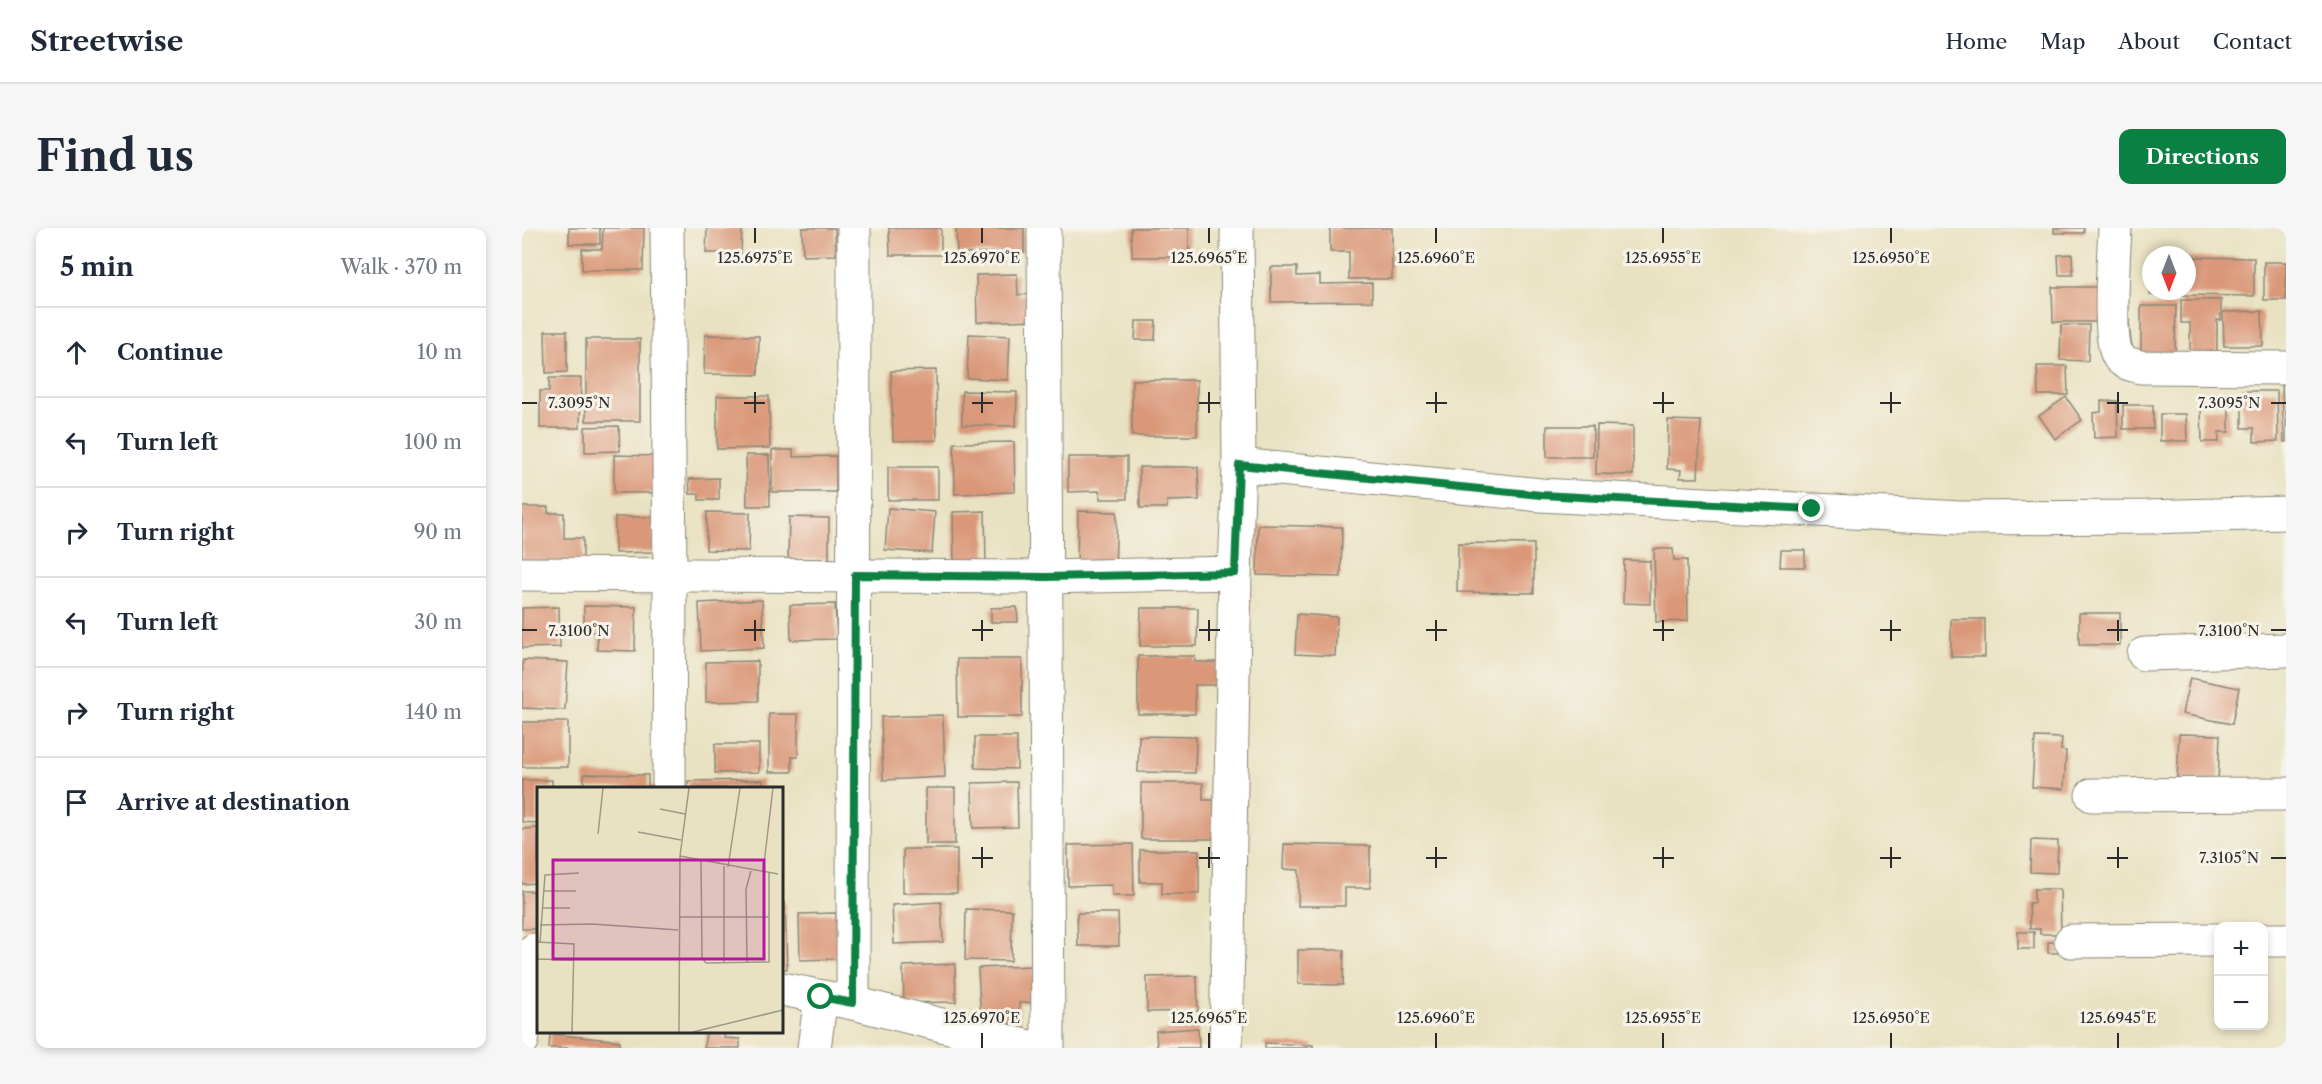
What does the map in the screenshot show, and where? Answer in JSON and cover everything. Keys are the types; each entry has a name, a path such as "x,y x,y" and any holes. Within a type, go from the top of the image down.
{"street":[{"path":"667,228 669,787"},
{"path":"853,1003 854,228"},
{"path":"1044,228 1048,1048"},
{"path":"1226,1048 1239,465 1237,228"},
{"path":"2115,228 2112,338 2119,357 2126,363 2140,367 2286,368"},
{"path":"1239,465 1541,495 1960,518 2146,517 2286,513"},
{"path":"522,574 1045,577 1235,573"},
{"path":"2144,654 2286,650"},
{"path":"2092,795 2286,794"},
{"path":"2070,941 2214,940"},
{"path":"2268,940 2286,940"},
{"path":"522,1041 531,949"},
{"path":"783,989 853,1003 1034,1048"},
{"path":"814,1048 821,997"}],"building":[{"path":"569,228 600,228 600,244 569,244"},
{"path":"603,228 644,228 643,270 582,270 582,249 602,249"},
{"path":"707,228 742,228 741,253 706,253"},
{"path":"802,228 835,228 836,255 803,256"},
{"path":"889,228 941,228 941,255 890,255"},
{"path":"956,228 1024,228 1024,252 957,253"},
{"path":"1131,228 1189,228 1189,257 1132,257"},
{"path":"1330,228 1392,228 1392,279 1349,279 1349,252 1330,252"},
{"path":"2054,228 2084,228 2084,233 2054,233"},
{"path":"2072,254 2073,275 2059,275 2058,255"},
{"path":"2196,257 2254,258 2254,296 2196,295"},
{"path":"2264,262 2286,262 2286,300 2264,300"},
{"path":"1271,267 1297,267 1297,276 1320,275 1320,284 1372,283 1372,301 1271,302"},
{"path":"1017,274 1018,295 1037,294 1038,320 977,322 976,275"},
{"path":"2052,287 2102,287 2103,322 2053,322"},
{"path":"2181,300 2221,300 2221,320 2217,320 2217,357 2190,357 2190,323 2181,323"},
{"path":"2141,306 2176,306 2175,355 2141,355"},
{"path":"2262,311 2263,346 2224,346 2223,312"},
{"path":"1136,321 1156,321 1155,340 1135,340"},
{"path":"2061,325 2089,325 2088,361 2060,360"},
{"path":"545,331 567,331 567,372 546,373"},
{"path":"969,334 1010,336 1008,380 967,378"},
{"path":"705,335 759,336 758,375 704,374"},
{"path":"586,339 640,339 640,421 586,421"},
{"path":"2037,366 2067,366 2068,395 2038,395"},
{"path":"936,370 937,440 893,441 891,371"},
{"path":"549,378 581,378 580,428 540,428 540,391 549,391"},
{"path":"1132,380 1197,380 1197,436 1132,436"},
{"path":"2282,385 2286,385 2286,442 2284,442"},
{"path":"962,391 1017,392 1016,426 962,425"},
{"path":"2242,391 2277,391 2278,441 2254,442 2254,428 2242,428"},
{"path":"717,396 769,396 770,448 717,449"},
{"path":"2066,397 2082,420 2055,439 2039,416"},
{"path":"2101,401 2117,401 2118,437 2094,438 2093,413 2101,412"},
{"path":"2123,405 2153,405 2153,429 2123,429"},
{"path":"2229,408 2229,432 2219,432 2219,442 2202,442 2201,409"},
{"path":"2160,414 2186,414 2187,441 2160,441"},
{"path":"1668,420 1701,421 1698,478 1680,478 1681,470 1667,469"},
{"path":"1597,425 1633,426 1633,475 1596,474"},
{"path":"619,426 620,451 585,452 585,427"},
{"path":"1547,426 1593,426 1593,457 1547,457"},
{"path":"1014,442 1015,492 955,494 954,443"},
{"path":"772,450 793,450 793,457 836,456 836,492 772,492"},
{"path":"614,455 654,456 653,493 614,493"},
{"path":"746,455 769,455 770,506 747,506"},
{"path":"1068,457 1127,457 1127,499 1100,499 1100,491 1068,492"},
{"path":"888,467 938,467 938,500 888,500"},
{"path":"1139,467 1198,467 1199,500 1167,501 1167,508 1140,508"},
{"path":"719,478 719,500 699,500 699,494 690,494 689,479"},
{"path":"522,507 548,507 548,513 564,513 564,538 583,538 583,572 522,560"},
{"path":"888,508 935,512 932,553 885,550"},
{"path":"985,511 986,566 954,566 953,512"},
{"path":"1078,511 1117,512 1115,569 1077,568"},
{"path":"707,512 750,513 749,551 706,550"},
{"path":"615,517 654,517 654,552 615,553"},
{"path":"789,517 829,518 829,559 788,559"},
{"path":"1258,525 1342,527 1341,577 1257,575"},
{"path":"1458,543 1534,544 1534,593 1457,592"},
{"path":"1654,549 1673,549 1674,560 1687,560 1688,621 1656,622"},
{"path":"1781,550 1805,550 1805,567 1780,567"},
{"path":"1624,560 1650,561 1650,604 1623,603"},
{"path":"762,600 764,648 701,651 699,603"},
{"path":"835,604 837,639 791,640 790,605"},
{"path":"584,606 636,607 635,651 597,650 598,632 584,632"},
{"path":"559,607 560,647 522,648 522,608"},
{"path":"1017,607 1018,622 991,622 991,608"},
{"path":"1141,608 1198,608 1197,646 1140,646"},
{"path":"2079,613 2120,613 2120,645 2079,645"},
{"path":"1297,614 1337,617 1335,656 1295,654"},
{"path":"1951,619 1985,619 1985,657 1951,657"},
{"path":"1138,656 1195,656 1195,662 1222,662 1222,685 1195,685 1195,714 1138,714"},
{"path":"957,659 1022,659 1022,717 958,717"},
{"path":"523,660 568,662 565,710 522,708"},
{"path":"758,661 758,701 706,702 706,662"},
{"path":"2190,678 2239,688 2232,724 2182,714"},
{"path":"769,714 798,714 798,757 792,757 792,772 769,772"},
{"path":"943,715 945,777 883,780 881,717"},
{"path":"522,722 568,722 568,767 522,767"},
{"path":"2179,734 2220,735 2218,783 2177,781"},
{"path":"1139,736 1196,737 1195,773 1138,772"},
{"path":"975,737 1017,737 1017,769 975,768"},
{"path":"2035,737 2062,738 2061,750 2066,751 2064,789 2032,787"},
{"path":"715,744 759,744 759,772 715,773"},
{"path":"584,774 648,775 648,786 654,786 654,787 584,787"},
{"path":"522,780 552,780 552,787 537,787 537,823 522,822"},
{"path":"763,780 763,787 688,787 688,781"},
{"path":"1017,782 1018,827 973,828 972,783"},
{"path":"1141,783 1203,783 1203,800 1216,800 1216,839 1141,839"},
{"path":"926,788 955,788 955,844 926,844"},
{"path":"537,828 537,883 522,884 522,829"},
{"path":"2031,840 2058,841 2057,873 2030,872"},
{"path":"1133,844 1134,896 1112,896 1112,885 1068,886 1068,845"},
{"path":"1284,844 1370,846 1370,888 1345,888 1345,906 1298,906 1299,870 1283,869"},
{"path":"903,849 957,849 957,893 903,893"},
{"path":"1140,850 1199,850 1199,894 1162,894 1162,882 1140,882"},
{"path":"2034,889 2060,889 2061,934 2040,934 2040,929 2030,929 2029,903 2034,903"},
{"path":"522,891 537,891 537,929 522,929"},
{"path":"783,902 785,902 787,969 783,969"},
{"path":"941,902 943,942 894,944 892,905"},
{"path":"966,909 1012,910 1011,961 965,960"},
{"path":"836,913 837,959 800,960 799,914"},
{"path":"1077,913 1118,913 1119,946 1078,946"},
{"path":"2018,932 2034,932 2034,949 2018,949"},
{"path":"2048,942 2059,942 2059,953 2048,953"},
{"path":"1298,950 1344,950 1343,985 1298,984"},
{"path":"955,964 956,1002 904,1003 903,966"},
{"path":"1034,966 1036,1002 1019,1003 1020,1023 981,1025 978,968"},
{"path":"1197,976 1198,1011 1147,1012 1147,977"},
{"path":"1198,1028 1199,1048 1157,1048 1156,1031"},
{"path":"706,1033 724,1033 724,1038 740,1039 740,1048 704,1048"},
{"path":"550,1034 620,1041 620,1048 549,1048"},
{"path":"1265,1043 1313,1045 1313,1048 1265,1048"}],"route":[{"path":"821,997 853,1003 855,575 1045,577 1235,573 1239,465 1541,495 1812,509"}]}
